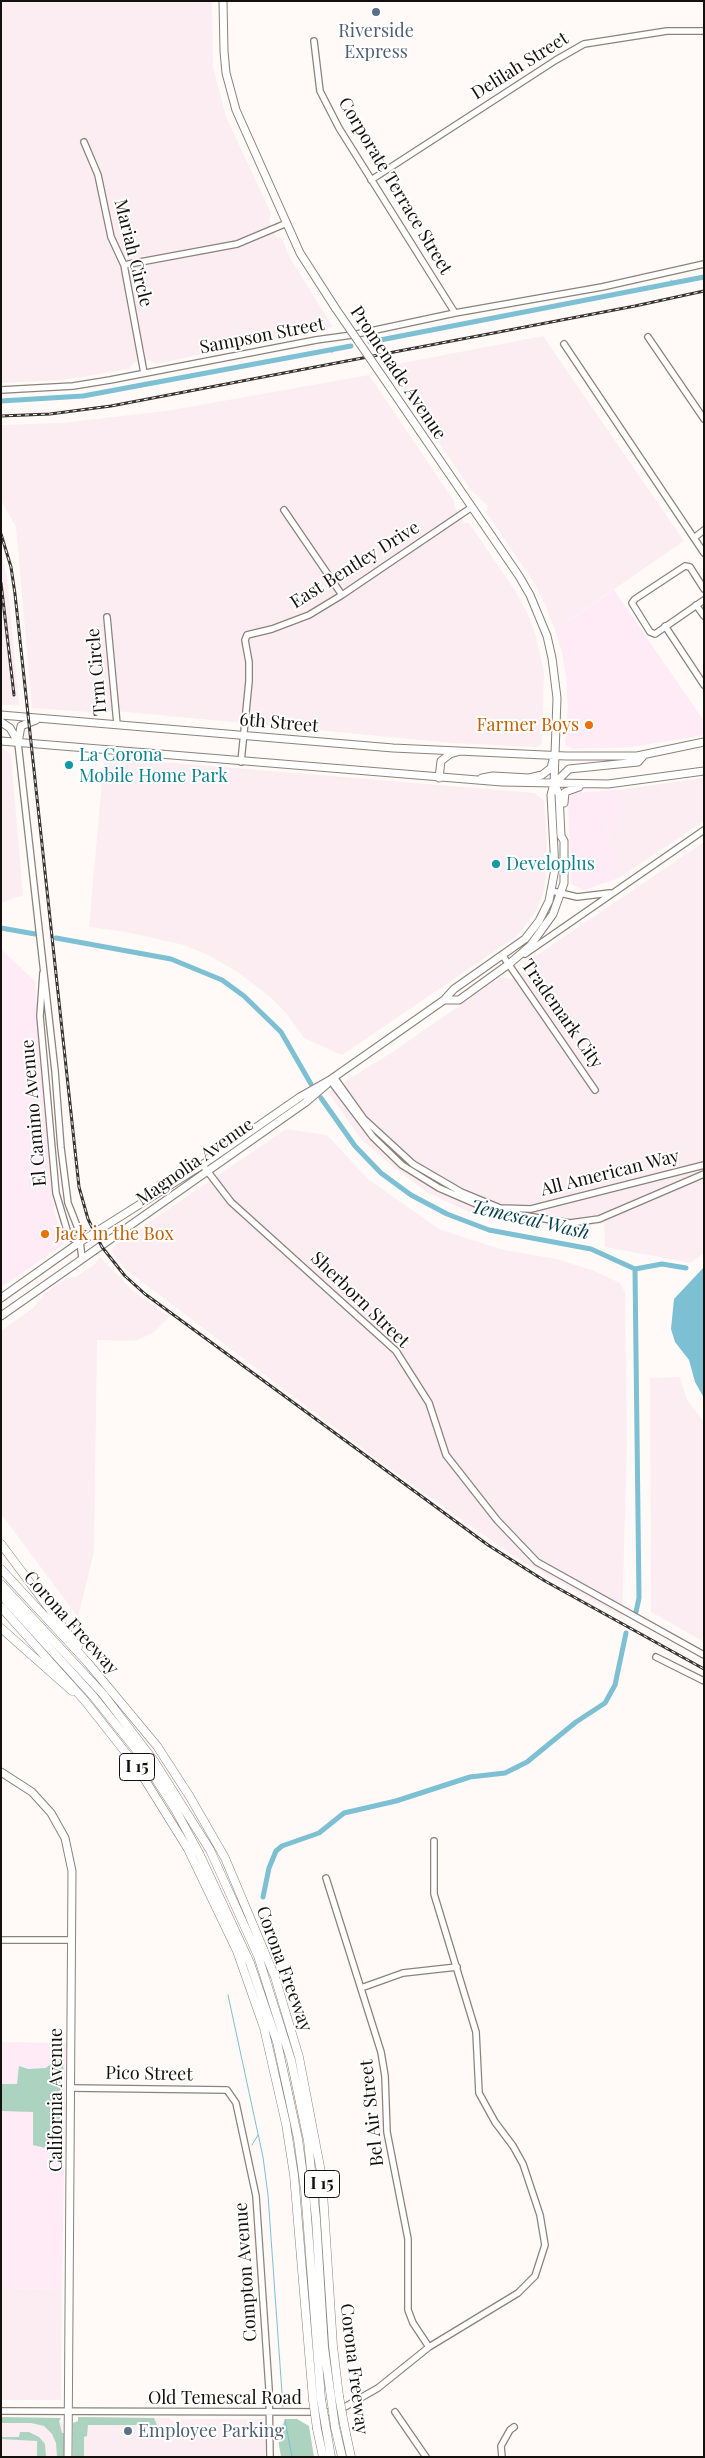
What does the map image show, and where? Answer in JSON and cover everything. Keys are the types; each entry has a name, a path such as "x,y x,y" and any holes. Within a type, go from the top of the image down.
{"highway":[{"path":"1,1544 69,1633 88,1663"},
{"name":"Corona Freeway","path":"1,1569 88,1663 157,1746 221,1850 275,1977 299,2057 322,2177 335,2397 344,2424 349,2457"},
{"path":"1,1584 103,1694 173,1789 210,1850 235,1901 275,2005 299,2057"},
{"path":"1,1595 65,1663 125,1735 153,1774 187,1830 232,1922 252,1971 276,2042 302,2167 313,2309 322,2399 331,2457"},
{"name":"I 15","path":"1,1607 85,1701 137,1767 168,1814 205,1884 237,1951 253,1994 276,2078 294,2175 313,2400 323,2457"},
{"path":"1,1628 55,1678 85,1701"},
{"path":"187,1830 205,1884"},
{"path":"275,2005 296,2081 308,2141 316,2219 324,2347 335,2397 335,2427 342,2457"},
{"path":"300,2258 313,2309"}],"main road":[{"name":"Promenade Avenue","path":"223,1 224,51 230,91 243,130 300,253 530,595 547,636 556,689 555,755"},
{"name":"6th Street","path":"1,716 393,748 555,755"},
{"path":"18,743 21,726 37,720 55,719"},
{"path":"1,722 14,732 18,743"},
{"path":"1,741 439,778 608,784"},
{"path":"472,780 493,776 529,778 542,775 550,768 555,755 596,757 645,754 704,742"},
{"path":"439,778 441,761 450,754 462,751"},
{"path":"554,783 569,769 638,762 645,754"},
{"name":"Magnolia Avenue","path":"1,1316 208,1172 303,1099 444,1000 454,989 525,939 539,921 554,882 555,857 551,795 554,783 555,755"},
{"path":"564,841 563,800 565,792 572,788 704,771"},
{"name":"Magnolia Avenue","path":"444,1000 459,1000 509,964 530,946 547,926 564,883 564,841 561,836 559,794 554,783"},
{"name":"Magnolia Avenue","path":"1,1298 80,1242 303,1099"},
{"name":"California Avenue","path":"1,1772 23,1784 42,1802 59,1825 65,1838 72,1871 68,2457"}],"street":[{"name":"Delilah Street","path":"371,180 556,60 584,44 667,31 704,31"},
{"name":"Corporate Terrace Street","path":"314,42 320,91 339,128 455,313"},
{"name":"Mariah Circle","path":"84,142 98,175 111,237 124,265 144,373"},
{"path":"124,265 237,244 286,223"},
{"name":"Sampson Street","path":"1,390 73,386 602,287 704,264"},
{"path":"648,338 704,419"},
{"path":"564,344 704,553"},
{"name":"East Bentley Drive","path":"244,735 249,681 249,662 245,640 247,635 293,622 342,595 472,507"},
{"path":"284,510 342,595"},
{"path":"694,538 704,530"},
{"path":"704,589 690,568 685,566 635,599 632,603 650,632 655,634 704,600"},
{"path":"696,605 704,616"},
{"name":"Trm Circle","path":"107,617 117,724"},
{"path":"665,626 704,685"},
{"path":"242,762 244,735"},
{"name":"El Camino Avenue","path":"18,743 42,947 40,1024 56,1193 69,1237 80,1242"},
{"path":"509,964 704,830"},
{"path":"552,891 561,894 588,896 612,892"},
{"name":"Trademark City","path":"503,956 596,1090"},
{"name":"El Camino Avenue","path":"42,973 55,1071 65,1185 80,1242 82,1259"},
{"name":"All American Way","path":"328,1081 364,1119 412,1164 461,1192 500,1208 531,1209 704,1165"},
{"name":"All American Way","path":"328,1081 372,1138 402,1165 439,1188 481,1207 522,1216 570,1223 599,1219 704,1174"},
{"name":"Sherborn Street","path":"202,1165 231,1202 396,1351 430,1403 446,1456 497,1520 538,1562 704,1655"},
{"path":"656,1657 704,1681"},
{"name":"Old Temescal Road","path":"1,2411 270,2414 329,2412 343,2408 378,2388 429,2347 518,2293 535,2276 545,2245 540,2215 523,2164 478,2093 476,2032 458,1967 434,1894 434,1842"},
{"name":"Bel Air Street","path":"326,1878 384,2065 387,2132 408,2239 408,2310 413,2323 429,2347"},
{"path":"1,1940 72,1940"},
{"path":"361,1988 403,1973 458,1967"},
{"name":"Pico Street","path":"71,2088 227,2090"},
{"name":"Compton Avenue","path":"227,2090 236,2104 256,2196 270,2414 270,2457"},
{"path":"394,2412 426,2457"},
{"path":"502,2457 501,2446 510,2430 514,2427"}],"shaded area":[{"path":"1,1 212,1 213,66 226,117 271,213 269,220 276,237 282,238 290,258 333,327 155,364 149,360 134,362 129,369 63,380 1,383"},
{"path":"543,336 684,541 555,630 545,604 533,581 486,512 488,506 471,490 387,366"},
{"path":"369,375 454,501 455,507 464,523 469,523 514,589 527,612 536,636 544,672 542,744 537,747 453,743 105,710 102,713 32,708 16,527 1,500 1,425 60,423 166,411"},
{"path":"1,552 7,577 19,705 1,705"},
{"path":"614,590 704,721 704,735 632,747 573,749 565,745 568,705 566,677 562,652 555,630"},
{"path":"1,748 9,752 11,756 23,895 1,903"},
{"path":"104,757 535,793 544,801 546,857 548,861 543,895 535,913 517,936 342,1055 304,1038 286,1013 268,995 236,971 208,955 184,945 126,932 89,927"},
{"path":"704,778 704,821 619,878 606,824 625,812 617,790"},
{"path":"617,790 625,812 606,824 619,878 584,890 571,884 568,799 573,793"},
{"path":"704,842 704,1253 691,1263 605,1247 604,1223 576,1228 474,1214 428,1193 392,1166 361,1139 328,1092 343,1085 347,1080 391,1053 501,977 511,979 524,969 524,964"},
{"path":"1,949 35,981 54,1211 64,1244 1,1287"},
{"path":"286,1129 327,1135 368,1179 439,1229 500,1249 556,1259 592,1270 620,1283 625,1292 627,1447 622,1617 518,1559 387,1467 125,1269 112,1252 113,1247"},
{"path":"100,1257 133,1291 169,1317 153,1333 135,1341 97,1340 94,1552 78,1617 1,1514 1,1331 33,1308 43,1297 43,1294 67,1278 76,1277 95,1264"},
{"path":"680,1377 687,1400 704,1422 704,1642 651,1612 650,1378"},
{"path":"1,2042 66,2043 62,2289 1,2288"},
{"path":"1,2288 62,2289 61,2400 1,2400"},
{"path":"1,2417 61,2418 59,2421 64,2424 64,2457 1,2457"},
{"path":"78,2417 169,2418 173,2421 186,2419 261,2419 265,2424 265,2457 73,2457 73,2423 78,2421"}],"green space":[{"path":"64,2050 61,2163 54,2162 50,2149 33,2145 33,2112 1,2111 1,2084 17,2084 19,2066 28,2069 46,2068 53,2062 55,2052"},
{"path":"1,2417 61,2418 59,2421 62,2433 64,2433 64,2457 53,2457 57,2456 56,2443 52,2434 44,2426 31,2423 1,2423"},
{"path":"78,2417 154,2418 157,2425 88,2425 87,2436 84,2437 84,2457 73,2457 73,2423 78,2421"},
{"path":"285,2419 297,2419 309,2426 314,2457 281,2457 278,2439"},
{"path":"20,2432 29,2432 39,2437 45,2444 46,2457 37,2457 37,2441 1,2439 1,2437 19,2437"}],"water":[{"path":"704,1267 704,1398 695,1382 689,1360 675,1342 671,1329 674,1299"}],"waterway":[{"path":"370,342 704,277"},
{"path":"671,280 672,284"},
{"path":"437,330 439,326"},
{"path":"1,401 83,396 351,346"},
{"name":"Temescal Wash","path":"1,928 35,934"},
{"name":"Temescal Wash","path":"56,938 171,959 222,980 244,996 281,1032 311,1084"},
{"name":"Temescal Wash","path":"321,1098 355,1146 381,1173 411,1195 447,1214 489,1230 591,1249 635,1269 662,1264 686,1268"},
{"path":"635,1269 639,1598 636,1612"},
{"path":"263,1897 269,1868 276,1851 282,1846 319,1833 344,1813 396,1801 470,1777 505,1773 527,1762 576,1722 605,1703 615,1685 626,1633"},
{"path":"228,1995 263,2157 268,2195 283,2407"},
{"path":"252,2145 258,2135"},
{"path":"285,2420 292,2457"}],"railway":[{"path":"1,416 50,414 111,406 635,306 704,291"},
{"path":"1,534 11,567 15,594 79,1187 88,1219 102,1247 125,1276 145,1294 488,1545 545,1581 704,1669"},
{"path":"1,583 14,695"}],"place":[{"name":"Riverside Express","path":"376,12"},
{"name":"Farmer Boys","path":"589,725"},
{"name":"La Corona Mobile Home Park","path":"69,765"},
{"name":"Developlus","path":"496,864"},
{"name":"Jack in the Box","path":"45,1234"},
{"name":"Employee Parking","path":"128,2431"}]}
